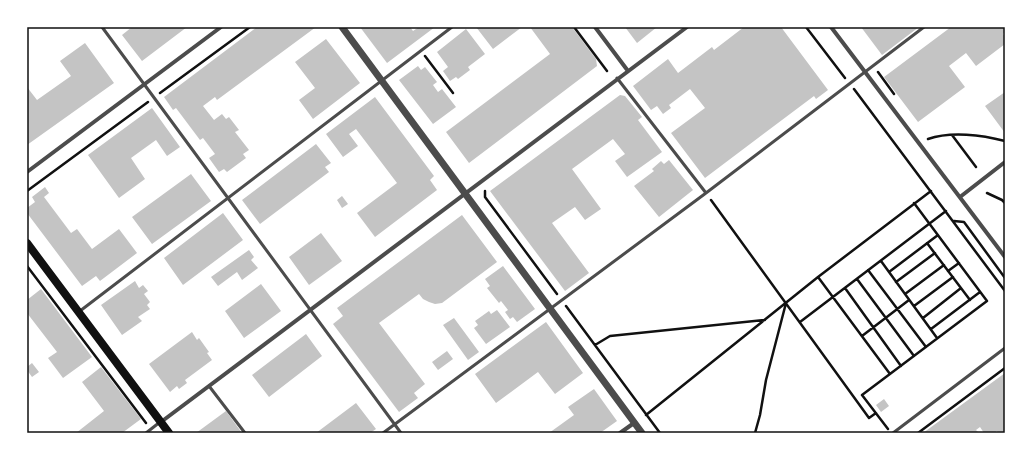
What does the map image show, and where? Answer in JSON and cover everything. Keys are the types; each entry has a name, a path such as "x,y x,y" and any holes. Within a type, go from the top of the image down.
{"main road":[{"path":"27,243 169,433"}],"street":[{"path":"27,172 220,27"},
{"path":"342,27 642,433"},
{"path":"595,27 628,71"},
{"path":"160,422 687,27"},
{"path":"831,27 1005,257"},
{"path":"960,197 1005,162"},
{"path":"620,433 634,423"}],"lane":[{"path":"102,27 401,433"},
{"path":"78,312 452,27"},
{"path":"383,433 706,193 924,27"},
{"path":"617,78 706,193"},
{"path":"892,433 1005,348"},
{"path":"209,386 245,433"},
{"path":"146,433 160,422"}],"path":[{"path":"27,191 250,27"},
{"path":"574,27 607,71"},
{"path":"806,27 1005,291"},
{"path":"421,51 453,93"},
{"path":"952,134 976,167"},
{"path":"928,139 939,135 952,134 991,137 1005,141"},
{"path":"485,191 485,197 660,433"},
{"path":"646,415 818,277 931,191"},
{"path":"987,193 1004,201"},
{"path":"892,433 862,395 987,301 914,203"},
{"path":"715,205 869,418 876,413"},
{"path":"800,322 946,211"},
{"path":"953,221 964,222 1005,278"},
{"path":"889,272 938,235"},
{"path":"927,243 970,300"},
{"path":"896,282 935,253"},
{"path":"881,261 937,338"},
{"path":"948,271 959,263"},
{"path":"905,294 944,265"},
{"path":"27,266 151,429"},
{"path":"868,270 926,347"},
{"path":"818,277 890,374"},
{"path":"914,306 953,277"},
{"path":"857,279 914,356"},
{"path":"845,288 901,366"},
{"path":"923,318 961,288"},
{"path":"930,329 980,292"},
{"path":"862,336 909,300"},
{"path":"755,433 760,415 766,380 786,303"},
{"path":"595,345 610,336 766,320"},
{"path":"918,433 1005,368"}],"building":[{"path":"132,27 187,27 142,61 122,35"},
{"path":"257,27 316,27 217,100 215,97 203,106 214,120 222,114 226,119 229,117 239,130 235,132 249,150 243,154 246,158 227,172 224,169 219,172 209,158 215,154 203,138 200,140 176,108 173,110 164,97"},
{"path":"360,27 410,27 413,31 419,27 435,27 387,63"},
{"path":"476,27 522,27 493,49"},
{"path":"530,27 572,27 596,59 597,66 469,163 446,132 550,54"},
{"path":"625,27 657,27 637,43"},
{"path":"744,27 781,27 828,90 816,99 814,96 705,178 671,133 705,108 690,89 669,105 671,108 663,114 657,106 651,110 633,86 668,59 678,73 712,47 714,50"},
{"path":"861,27 919,27 882,55"},
{"path":"951,27 1005,27 1005,32 1003,34 1005,37 1005,44 976,66 966,53 949,66 965,87 918,122 884,77"},
{"path":"466,29 485,54 468,67 470,70 458,79 456,77 450,81 443,71 448,67 437,52"},
{"path":"326,39 360,83 313,119 299,100 315,88 295,62"},
{"path":"85,43 114,83 27,145 27,87 37,100 71,76 60,61"},
{"path":"418,66 421,70 425,67 437,82 433,85 438,92 442,89 456,107 433,124 399,80"},
{"path":"1005,92 1005,133 985,106"},
{"path":"620,95 625,96 642,117 638,120 662,152 627,177 615,161 625,154 613,139 572,169 601,209 585,220 575,207 552,223 589,273 565,291 490,191"},
{"path":"375,97 434,176 430,180 437,190 375,237 357,213 397,183 356,129 349,134 358,146 343,157 326,134"},
{"path":"152,108 180,147 167,156 156,140 131,158 145,179 119,198 88,155"},
{"path":"316,144 331,163 325,167 329,172 260,224 242,200"},
{"path":"669,160 693,190 659,217 634,186 654,171 652,169 661,161 664,164"},
{"path":"191,174 211,201 152,244 132,217"},
{"path":"45,187 49,193 44,197 71,233 77,229 92,249 119,229 137,253 100,281 96,276 82,286 27,213 27,208 35,202 32,197"},
{"path":"342,196 348,204 342,208 337,200"},
{"path":"223,213 243,240 183,285 164,258"},
{"path":"462,215 497,262 442,303 435,304 429,302 423,299 419,294 379,323 425,384 414,393 418,398 399,412 333,324 343,316 337,308"},
{"path":"321,233 342,261 309,285 289,257"},
{"path":"249,250 254,257 251,260 258,268 242,280 237,272 218,286 211,277"},
{"path":"503,266 535,309 517,322 513,317 510,319 505,312 508,310 501,301 499,303 487,288 490,286 485,279"},
{"path":"135,281 139,288 143,285 148,291 144,294 150,302 147,305 150,309 138,317 142,321 122,335 101,305"},
{"path":"261,284 281,311 244,338 225,311"},
{"path":"41,289 92,357 63,378 48,358 57,352 27,313 27,300"},
{"path":"497,310 510,327 486,344 474,328 478,325 475,321 489,311 491,314"},
{"path":"454,318 479,352 468,360 443,325"},
{"path":"546,322 583,373 555,394 538,372 496,403 475,374"},
{"path":"192,332 197,340 199,338 209,352 207,353 212,360 185,380 187,383 179,389 177,386 170,392 149,364"},
{"path":"306,334 322,356 269,397 252,375"},
{"path":"447,351 453,359 438,370 432,362"},
{"path":"32,363 39,372 32,377 27,370 27,367"},
{"path":"101,367 141,419 122,433 76,433 104,411 82,382"},
{"path":"1005,373 1005,433 998,433 997,431 994,433 984,433 980,427 976,430 979,433 923,433"},
{"path":"594,389 617,421 600,433 549,433 574,415 568,407"},
{"path":"884,399 889,406 881,412 876,405"},
{"path":"356,403 376,429 370,433 316,433"},
{"path":"226,411 242,433 196,433"}]}
